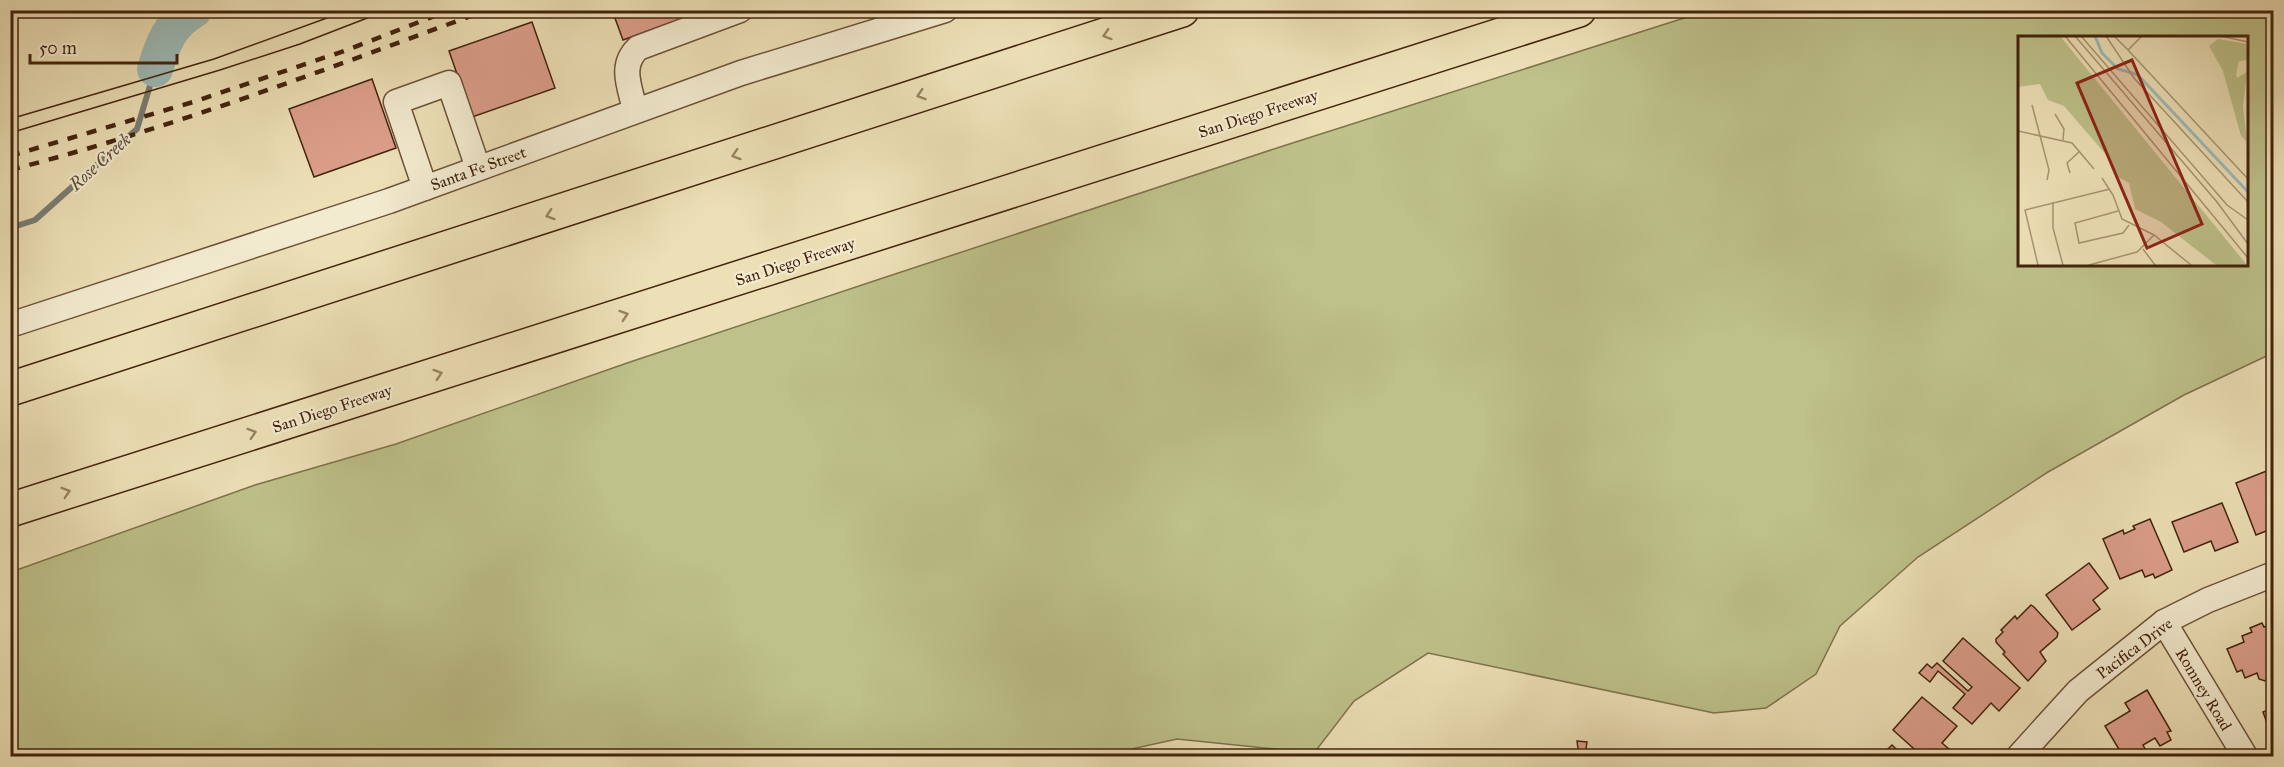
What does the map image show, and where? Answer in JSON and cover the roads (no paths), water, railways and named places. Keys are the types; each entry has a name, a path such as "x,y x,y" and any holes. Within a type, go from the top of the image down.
{"highway":[{"path":"10,389 1182,10"},
{"name":"San Diego Freeway","path":"10,510 1579,10"}],"street":[{"path":"635,110 626,69 629,56 638,48 740,10"},
{"name":"Santa Fe Street","path":"10,325 425,188 886,19 945,10"},
{"path":"425,188 396,102 449,83 478,168"},
{"name":"Pacifica Drive","path":"2019,756 2078,691 2164,622 2208,600 2274,574"},
{"name":"Romney Road","path":"2164,622 2245,756"}],"waterway":[{"name":"Rose Creek","path":"155,69 168,35 179,21 194,10"},
{"name":"Rose Creek","path":"10,228 35,220 137,129 155,69"}],"tram line":[{"path":"10,119 214,59 349,10"},
{"path":"10,133 300,44 388,10"}],"railway":[{"path":"10,156 193,102 347,50 450,10"},
{"path":"10,170 191,116 487,10"}]}
